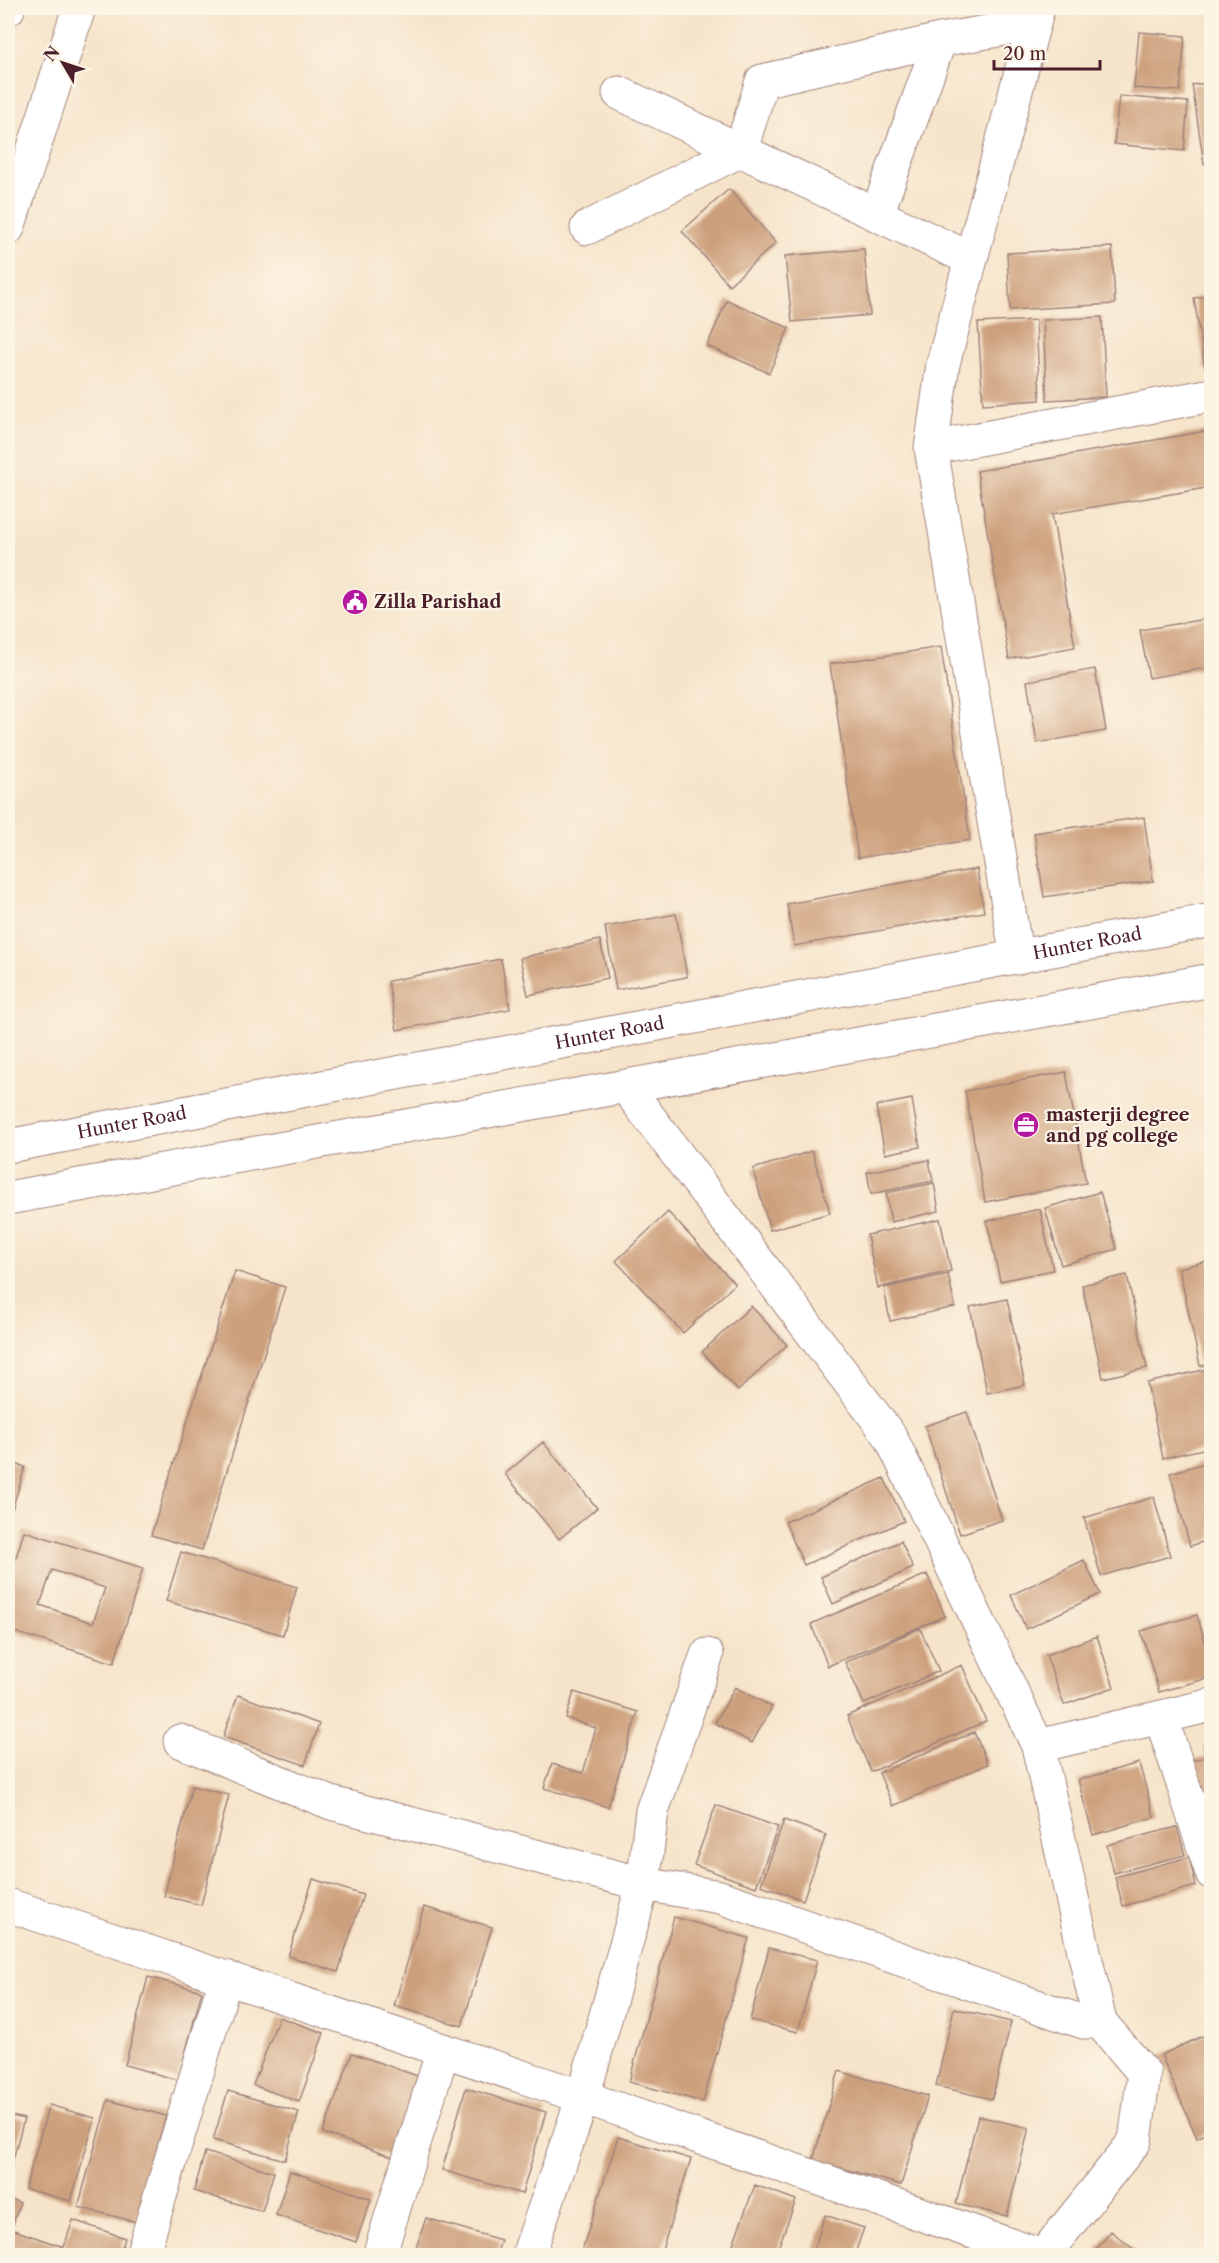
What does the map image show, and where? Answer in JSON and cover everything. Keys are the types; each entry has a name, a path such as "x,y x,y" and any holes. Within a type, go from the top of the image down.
{"street":[{"path":"8,228 79,8"},
{"path":"587,228 741,150 762,81 1036,16 943,364 931,448 1017,958"},
{"path":"877,214 940,40"},
{"path":"619,93 971,259"},
{"path":"931,448 1212,395"},
{"name":"Hunter Road","path":"8,1146 1212,920"},
{"path":"8,1198 627,1088 1212,980"},
{"path":"8,1905 583,2097 1042,2256 1135,2141 1144,2073 1100,2022 1038,1746 890,1436 627,1088"},
{"path":"528,2256 583,2097 643,1884 652,1811 707,1655"},
{"path":"1038,1746 1212,1705"},
{"path":"1161,1717 1212,1873"},
{"path":"180,1741 332,1803 643,1884 720,1897 1083,2022 1100,2022"},
{"path":"142,2256 226,1977"},
{"path":"379,2256 443,2050"}],"building":[{"path":"1139,32 1185,36 1180,91 1134,88"},
{"path":"1212,82 1212,162 1204,164 1192,85"},
{"path":"1119,96 1188,102 1184,151 1114,144"},
{"path":"729,189 776,243 729,285 682,231"},
{"path":"1112,247 1115,304 1010,310 1007,253"},
{"path":"864,249 870,315 792,322 785,256"},
{"path":"1212,295 1212,368 1205,369 1194,298"},
{"path":"727,300 789,328 769,373 707,346"},
{"path":"1102,317 1106,397 1047,400 1043,320"},
{"path":"1036,320 1040,400 983,404 978,323"},
{"path":"1212,430 1212,487 1052,514 1075,647 1009,659 977,471"},
{"path":"1212,618 1212,667 1149,678 1140,630"},
{"path":"941,647 970,840 858,858 830,664"},
{"path":"1095,669 1106,731 1037,743 1027,681"},
{"path":"1144,817 1153,881 1044,897 1034,833"},
{"path":"977,869 984,912 794,946 787,904"},
{"path":"676,914 687,977 616,990 605,927"},
{"path":"600,940 608,978 528,995 520,958"},
{"path":"501,959 510,1009 397,1030 388,981"},
{"path":"1066,1072 1086,1183 985,1202 965,1091"},
{"path":"912,1099 920,1147 885,1154 876,1106"},
{"path":"812,1151 830,1213 770,1230 753,1169"},
{"path":"929,1160 933,1181 871,1194 867,1172"},
{"path":"934,1183 939,1211 891,1222 886,1193"},
{"path":"1100,1192 1117,1249 1061,1265 1045,1208"},
{"path":"1040,1209 1053,1270 1000,1281 987,1221"},
{"path":"668,1212 735,1284 683,1333 616,1261"},
{"path":"940,1219 951,1271 878,1288 867,1235"},
{"path":"1211,1260 1212,1364 1200,1366 1179,1268"},
{"path":"235,1271 285,1287 202,1550 151,1535"},
{"path":"948,1274 955,1307 890,1321 884,1288"},
{"path":"1127,1275 1147,1368 1103,1378 1082,1285"},
{"path":"1007,1299 1025,1385 987,1393 970,1307"},
{"path":"751,1306 787,1345 738,1391 702,1352"},
{"path":"1212,1368 1212,1447 1163,1458 1147,1383"},
{"path":"967,1412 1002,1520 960,1534 925,1426"},
{"path":"543,1442 597,1508 559,1539 505,1474"},
{"path":"8,1461 25,1467 8,1523"},
{"path":"1212,1461 1212,1539 1190,1546 1170,1473"},
{"path":"884,1478 904,1521 804,1565 785,1522"},
{"path":"1154,1497 1170,1556 1101,1576 1084,1518"},
{"path":"24,1531 143,1568 114,1663 8,1630 8,1584","holes":["52,1570 105,1588 93,1623 40,1605"]},
{"path":"901,1541 913,1568 833,1604 821,1577"},
{"path":"181,1552 297,1587 283,1635 166,1601"},
{"path":"1084,1560 1100,1594 1026,1629 1011,1595"},
{"path":"927,1574 945,1616 828,1666 811,1624"},
{"path":"1197,1615 1212,1666 1212,1677 1159,1692 1141,1631"},
{"path":"920,1628 939,1671 864,1704 845,1662"},
{"path":"1097,1636 1114,1687 1064,1705 1046,1655"},
{"path":"962,1665 986,1721 871,1772 847,1716"},
{"path":"735,1687 772,1707 752,1743 715,1723"},
{"path":"574,1692 638,1712 608,1807 544,1788 552,1764 583,1773 596,1728 566,1718"},
{"path":"238,1695 319,1724 305,1765 223,1737"},
{"path":"974,1732 988,1764 893,1806 879,1773"},
{"path":"1212,1745 1212,1816 1205,1817 1193,1760 1206,1757 1204,1747"},
{"path":"1139,1763 1154,1817 1093,1835 1078,1780"},
{"path":"192,1786 229,1795 201,1905 164,1896"},
{"path":"716,1805 778,1827 756,1887 694,1865"},
{"path":"784,1820 826,1835 803,1900 761,1885"},
{"path":"1177,1827 1185,1855 1114,1873 1107,1845"},
{"path":"1189,1857 1196,1886 1123,1906 1115,1877"},
{"path":"313,1879 363,1895 338,1972 288,1956"},
{"path":"424,1907 492,1927 462,2026 394,2006"},
{"path":"674,1917 749,1938 703,2102 629,2082"},
{"path":"769,1948 817,1960 798,2032 750,2020"},
{"path":"148,1977 202,1991 178,2080 125,2065"},
{"path":"954,2008 1011,2022 992,2099 936,2086"},
{"path":"279,2017 324,2033 299,2102 253,2085"},
{"path":"1212,2032 1212,2131 1197,2138 1161,2055"},
{"path":"352,2053 426,2079 398,2159 323,2133"},
{"path":"839,2071 928,2096 901,2185 813,2160"},
{"path":"466,2088 546,2112 522,2194 442,2170"},
{"path":"228,2091 299,2112 285,2160 213,2140"},
{"path":"108,2100 166,2116 136,2222 78,2207"},
{"path":"49,2105 95,2118 71,2201 25,2189"},
{"path":"8,2115 24,2119 8,2178"},
{"path":"978,2116 1029,2128 1007,2216 956,2204"},
{"path":"618,2137 691,2159 660,2256 580,2256"},
{"path":"205,2152 274,2172 262,2211 194,2191"},
{"path":"290,2171 371,2199 356,2242 276,2215"},
{"path":"755,2185 796,2200 775,2256 739,2256 730,2252"},
{"path":"8,2198 20,2203 11,2229 64,2247 73,2220 125,2238 119,2256 8,2256"},
{"path":"825,2215 864,2228 854,2256 812,2256"},
{"path":"426,2218 501,2240 496,2256 429,2256 415,2251"},
{"path":"1111,2231 1142,2256 1091,2256"}],"place":[{"name":"Zilla Parishad","path":"355,602"},
{"name":"masterji degree and pg college","path":"1026,1125"}]}
